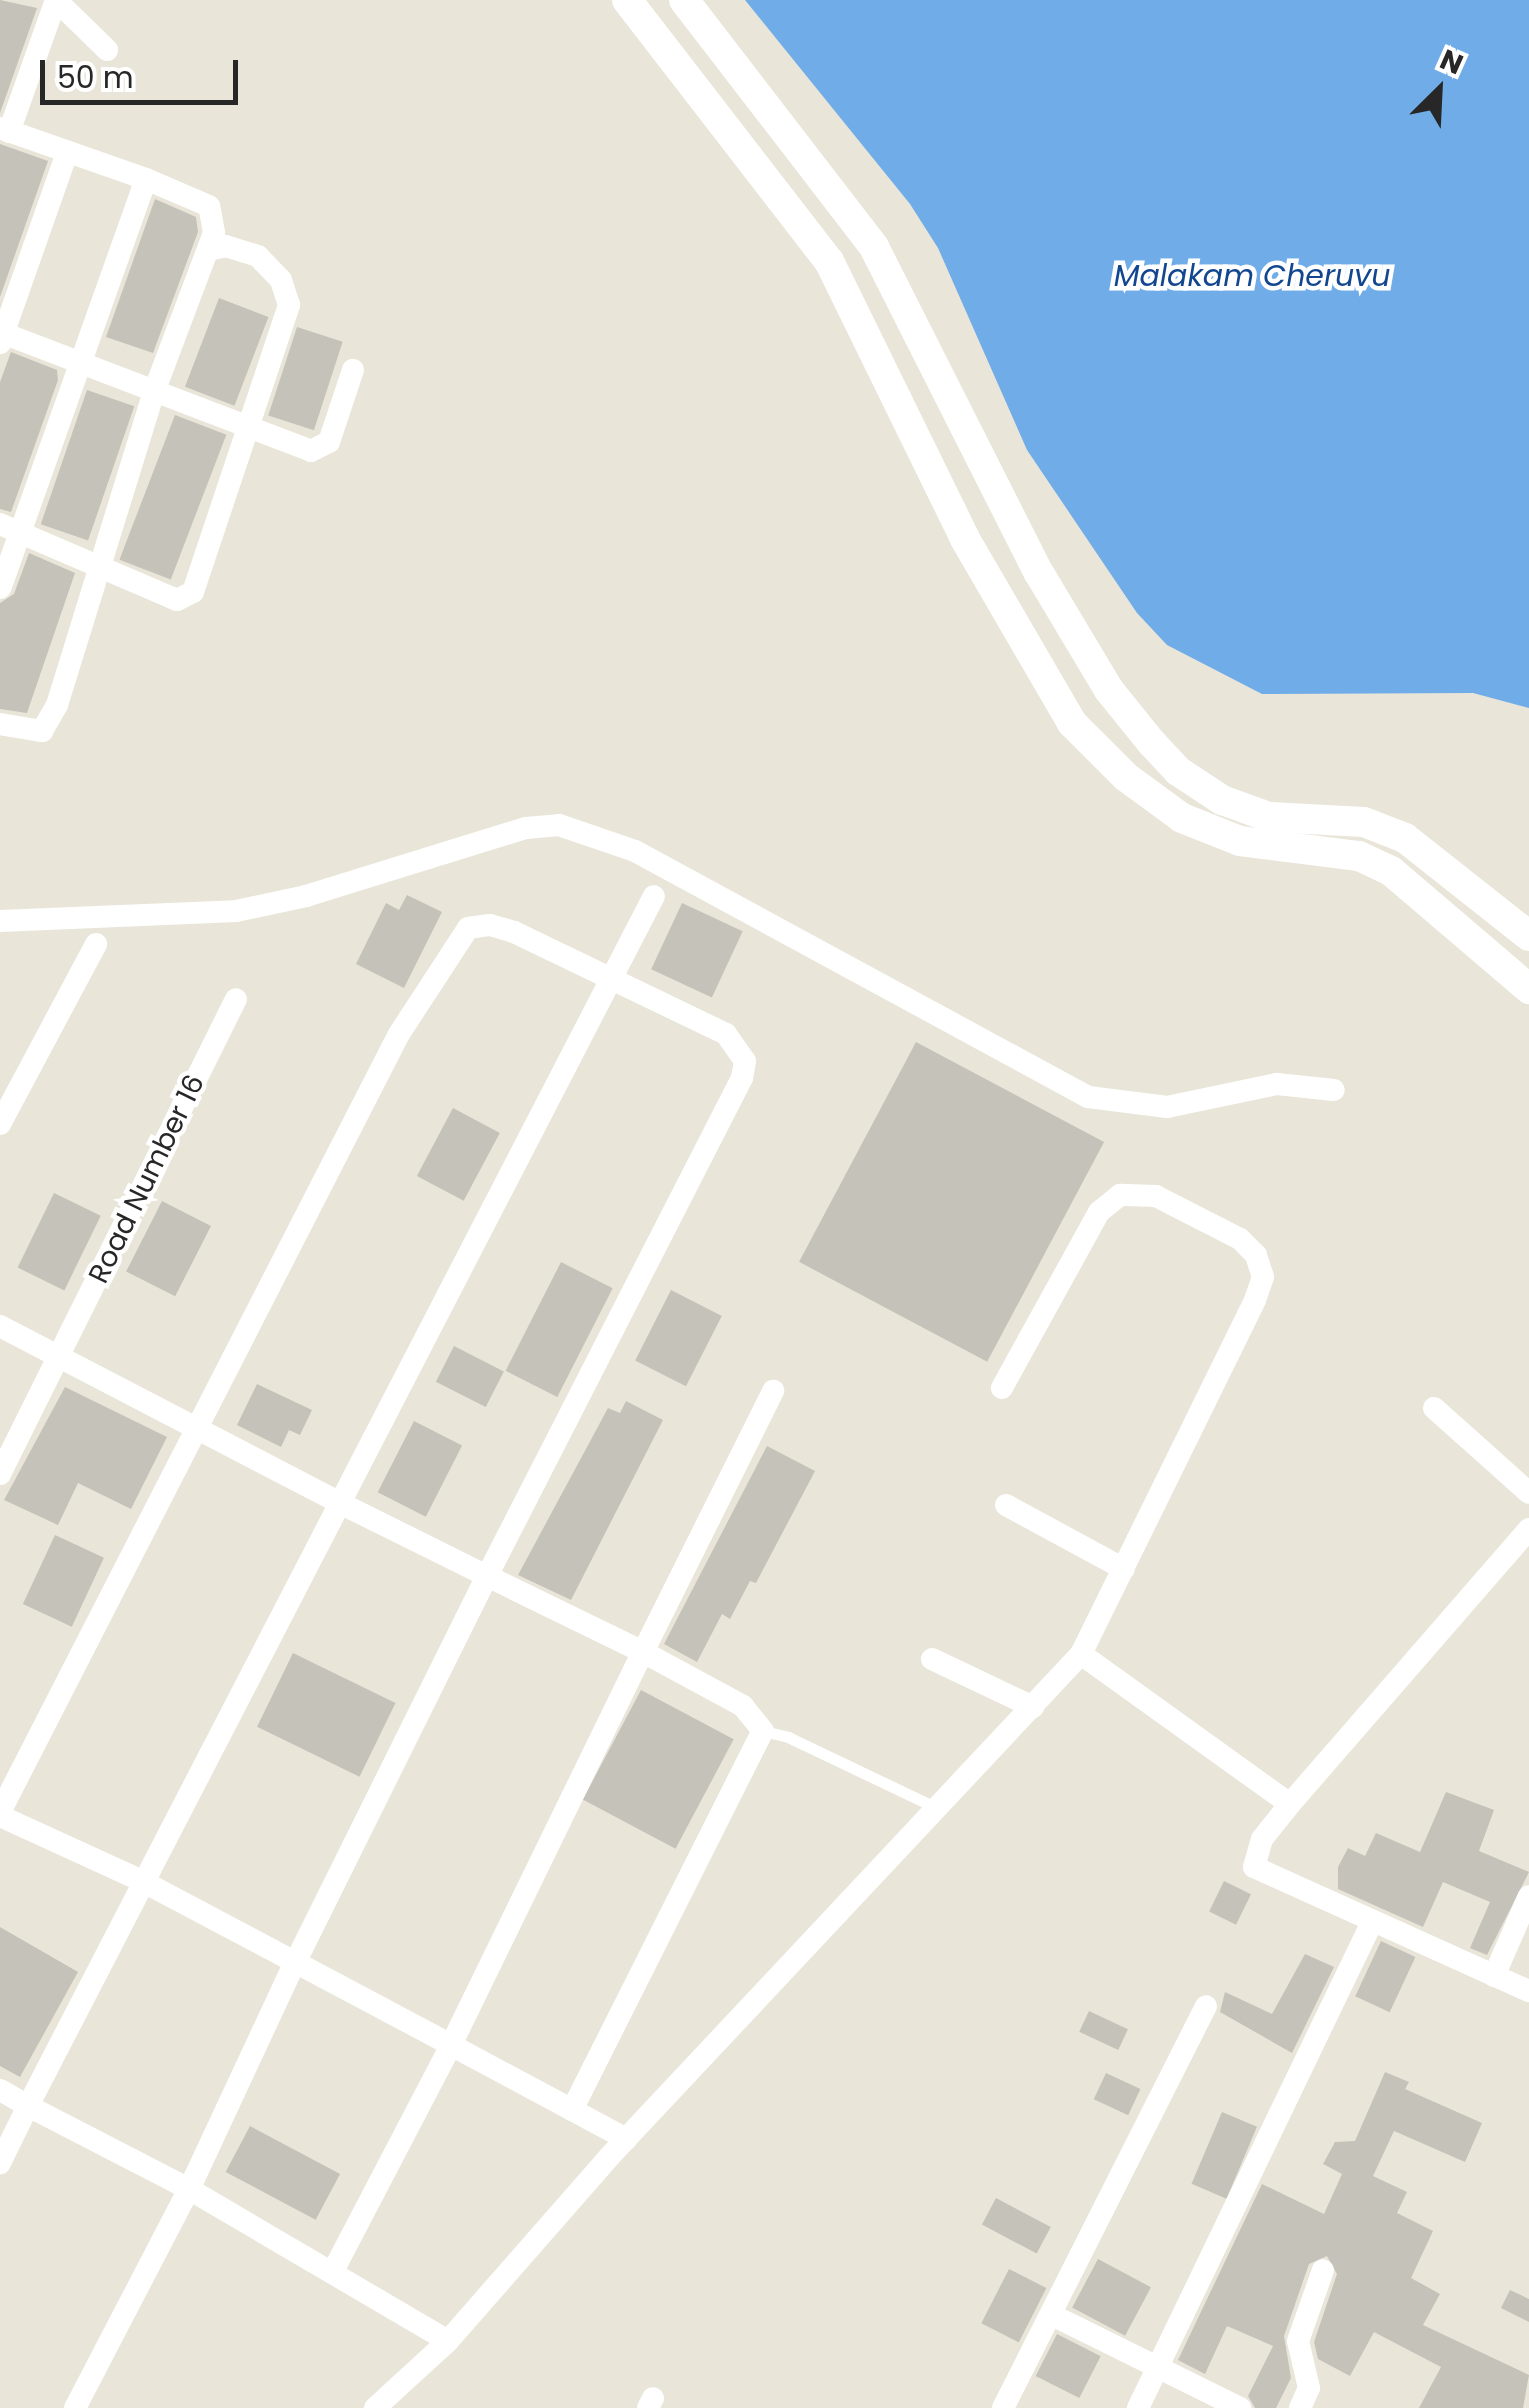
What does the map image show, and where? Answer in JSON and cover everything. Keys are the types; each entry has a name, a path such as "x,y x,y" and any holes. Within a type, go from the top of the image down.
{"street":[{"path":"627,0 830,261 965,539 1072,723 1126,777 1207,828 1275,850 1317,848 1359,856 1391,871 1529,988"},
{"path":"684,0 874,247 1039,573 1109,690 1178,771 1222,800 1269,817 1364,822 1406,838 1529,936"},
{"path":"0,724 42,730 51,718 155,389 214,233 209,206 5,130 57,1 107,50"},
{"path":"67,153 1,336 79,360 311,452 323,450 353,370"},
{"path":"0,588 10,528 79,360 146,180"},
{"path":"10,528 98,570 177,600 193,592 289,305 281,280 258,256 226,246 210,250"},
{"path":"1207,828 1222,800"},
{"path":"0,921 236,911 306,896 526,828 560,824 636,851 1088,1097 1167,1107 1277,1084 1334,1090"},
{"path":"1391,871 1406,838"},
{"path":"0,2163 140,1880 654,896"},
{"path":"75,2408 189,2188 295,1962 746,1062 726,1034 514,932 490,925 468,928 399,1034 0,1814 140,1880 295,1962 450,2044 626,2139"},
{"path":"0,1124 96,944"},
{"name":"Road Number 16","path":"0,1474 236,999"},
{"path":"375,2408 448,2341 626,2139 1081,1654 1255,1300 1262,1277 1256,1255 1240,1239 1156,1196 1120,1195 1099,1212 1002,1388"},
{"path":"0,1326 196,1431 644,1652 743,1706 763,1731 572,2110"},
{"path":"333,2271 450,2044 773,1391"},
{"path":"1434,1408 1529,1493"},
{"path":"1006,1505 1124,1569"},
{"path":"1529,1529 1290,1804 1262,1839 1254,1868 1529,1992"},
{"path":"1081,1654 1290,1804"},
{"path":"932,1659 1033,1706"},
{"path":"1494,1976 1529,1896"},
{"path":"1138,2408 1372,1924"},
{"path":"1004,2408 1206,2006"},
{"path":"0,2090 189,2188 448,2341"},
{"path":"1300,2408 1309,2388 1298,2341 1323,2270"},
{"path":"1052,2315 1240,2408"}],"lane":[{"path":"763,1731 805,1744 937,1808"}],"water":[{"name":"Malakam Cheruvu","path":"745,0 1529,0 1529,708 1473,693 1262,694 1167,645 1137,613 1027,450 938,248 910,204"}],"building":[{"path":"0,0 37,8 0,113"},
{"path":"0,144 48,161 0,297"},
{"path":"155,199 196,217 198,232 153,353 106,337"},
{"path":"219,298 268,317 234,406 185,387"},
{"path":"297,327 343,342 314,430 268,415"},
{"path":"11,352 57,370 58,380 11,512 0,509 0,382"},
{"path":"87,390 134,406 88,541 41,524"},
{"path":"175,415 226,435 171,579 119,560"},
{"path":"29,553 75,573 27,713 0,709 0,603 14,594"},
{"path":"407,895 442,912 404,988 356,964 386,903 399,910"},
{"path":"682,903 743,931 712,997 651,969"},
{"path":"916,1042 1104,1142 987,1362 799,1262"},
{"path":"453,1108 500,1133 464,1201 417,1176"},
{"path":"54,1193 101,1216 64,1290 18,1268"},
{"path":"162,1201 211,1226 175,1296 126,1271"},
{"path":"561,1262 613,1288 557,1397 506,1371"},
{"path":"671,1290 722,1316 686,1386 635,1360"},
{"path":"454,1346 504,1371 486,1407 436,1382"},
{"path":"257,1384 312,1410 300,1435 289,1430 281,1447 237,1425"},
{"path":"65,1387 167,1437 131,1509 78,1483 58,1525 4,1500"},
{"path":"626,1401 663,1420 571,1600 518,1575 608,1408 620,1413"},
{"path":"414,1421 462,1446 426,1517 378,1492"},
{"path":"767,1446 815,1471 756,1583 750,1581 730,1619 722,1614 697,1662 664,1644"},
{"path":"55,1535 104,1558 72,1627 23,1604"},
{"path":"293,1653 395,1703 360,1777 257,1727"},
{"path":"641,1690 734,1739 675,1849 583,1799"},
{"path":"1446,1792 1494,1810 1479,1851 1529,1872 1487,1955 1470,1948 1490,1902 1443,1882 1423,1927 1338,1889 1338,1867 1348,1848 1365,1856 1376,1833 1420,1852"},
{"path":"1224,1881 1251,1894 1236,1925 1209,1912"},
{"path":"0,1927 78,1972 20,2077 0,2066"},
{"path":"1381,1941 1415,1957 1390,2012 1355,1996"},
{"path":"1305,1954 1334,1967 1292,2053 1220,2012 1225,1992 1272,2014"},
{"path":"1089,2011 1128,2029 1118,2050 1079,2032"},
{"path":"1385,2072 1409,2082 1405,2089 1482,2123 1465,2162 1394,2131 1373,2176 1407,2192 1397,2213 1433,2231 1411,2278 1440,2294 1423,2325 1529,2375 1523,2408 1419,2408 1441,2367 1374,2332 1350,2376 1318,2359 1314,2342 1337,2274 1327,2256 1309,2264 1284,2336 1291,2378 1276,2408 1255,2408 1248,2396 1273,2346 1227,2326 1205,2374 1178,2360 1262,2184 1324,2214 1342,2174 1323,2164 1335,2142 1355,2141"},
{"path":"1106,2073 1140,2089 1128,2115 1094,2099"},
{"path":"1222,2112 1257,2127 1227,2199 1192,2184"},
{"path":"250,2126 340,2174 316,2220 226,2172"},
{"path":"996,2198 1051,2227 1037,2254 982,2224"},
{"path":"1098,2259 1151,2287 1125,2336 1072,2308"},
{"path":"1009,2269 1046,2288 1019,2342 981,2323"},
{"path":"1510,2290 1529,2299 1529,2322 1501,2308"},
{"path":"1057,2334 1101,2356 1079,2398 1036,2376"}]}
